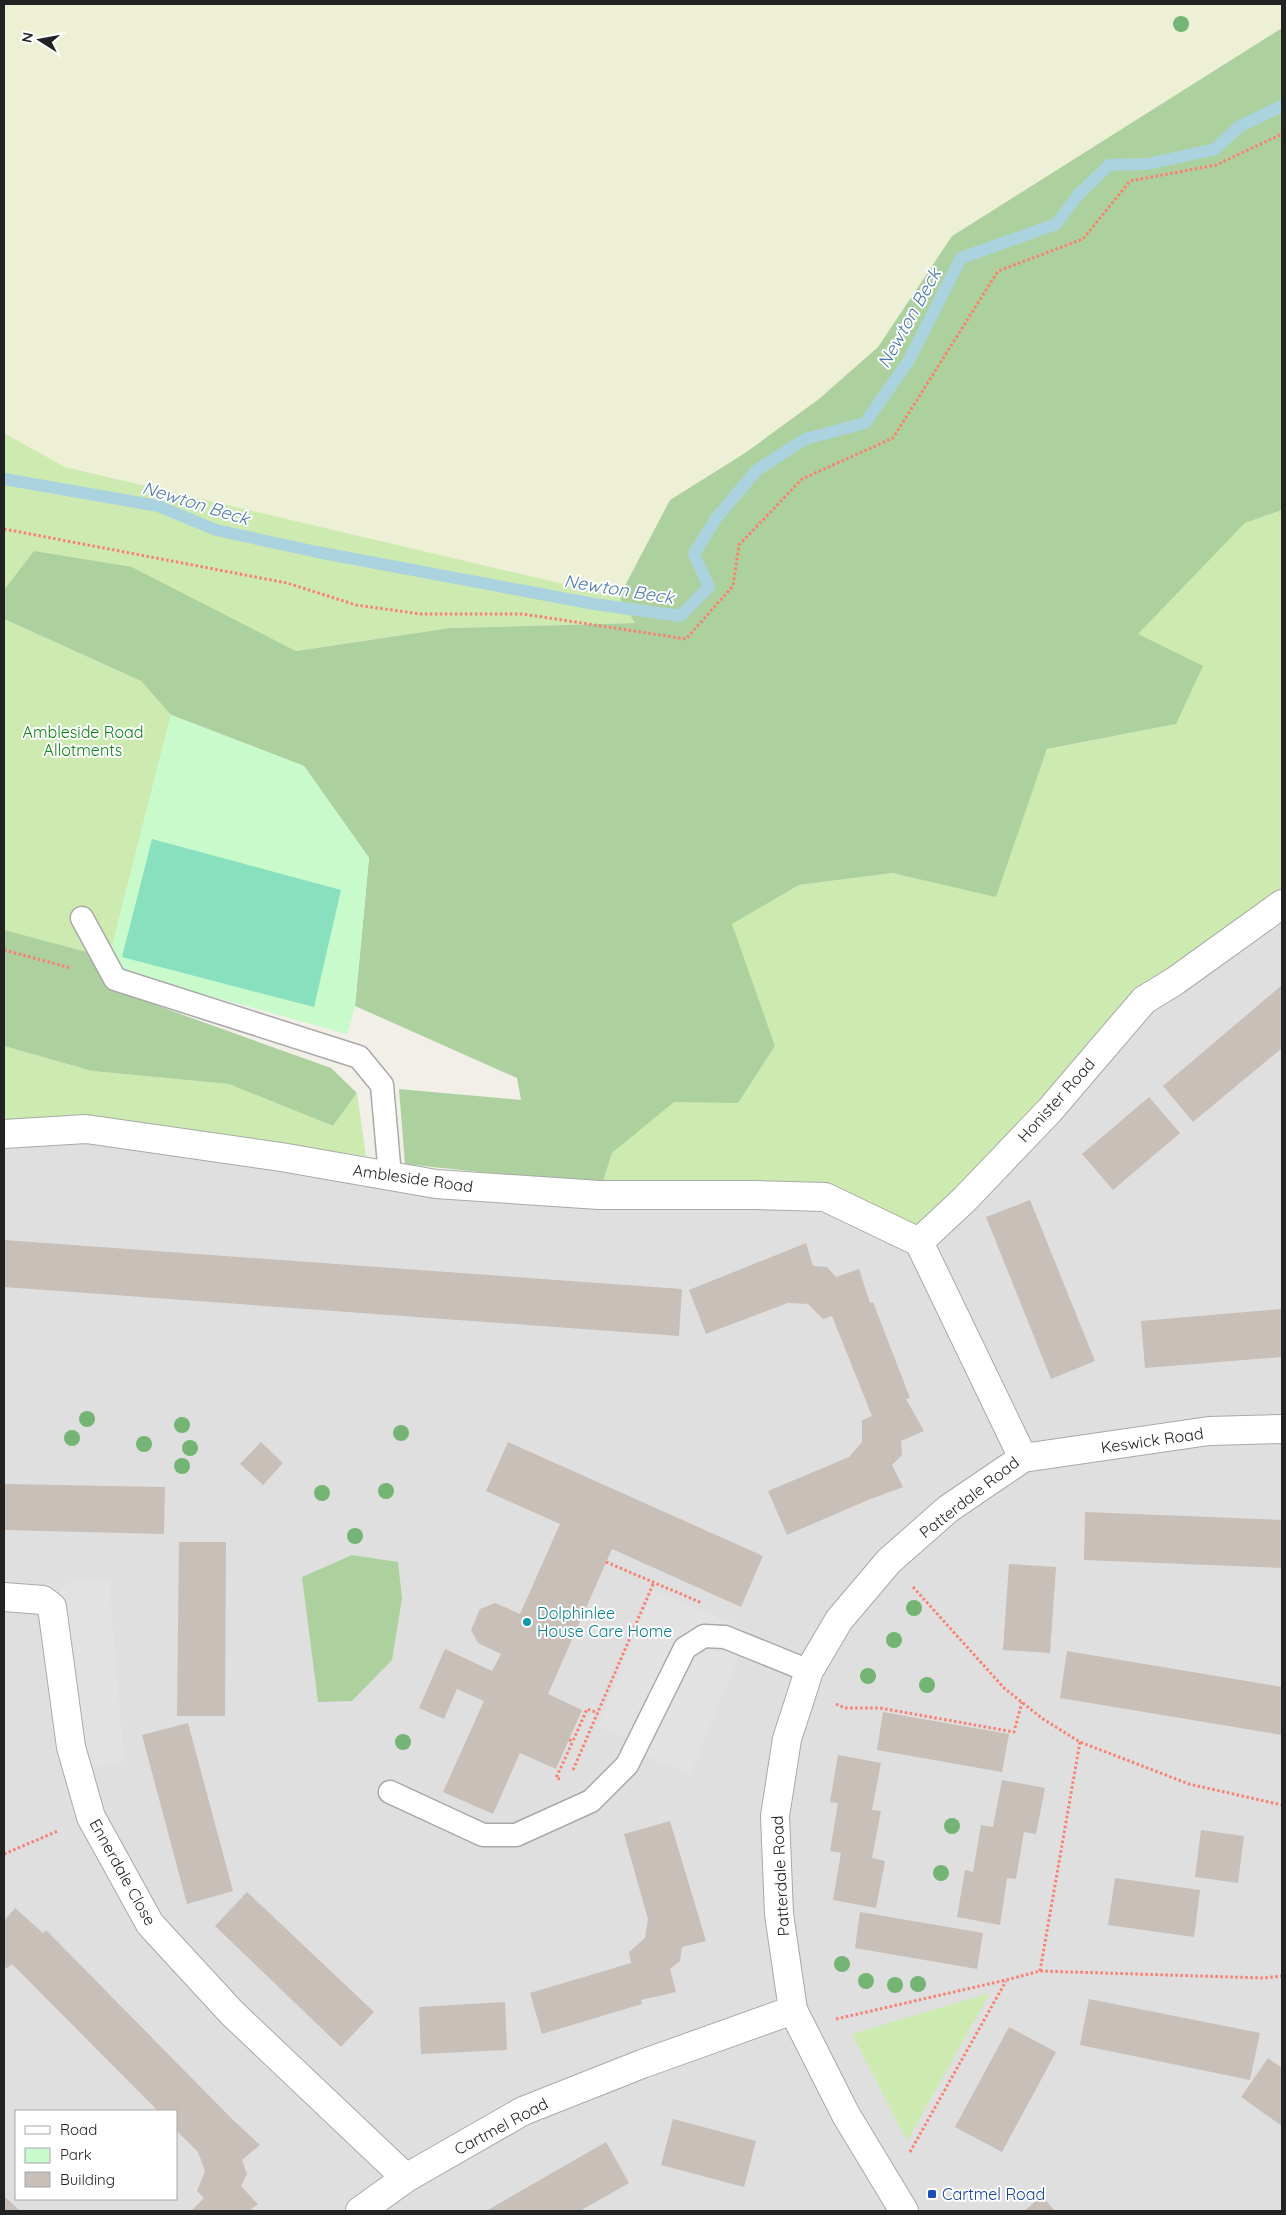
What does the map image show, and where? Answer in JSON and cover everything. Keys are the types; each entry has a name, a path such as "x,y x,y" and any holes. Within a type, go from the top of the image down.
{"street":[{"name":"Honister Road","path":"919,1242 965,1199 1050,1110 1144,1000 1176,982 1282,904"},
{"name":"Ambleside Road","path":"4,1134 86,1130 280,1157 436,1184 599,1195 825,1197 919,1242"},
{"name":"Patterdale Road","path":"904,2211 846,2114 797,2019 779,1914 775,1816 787,1739 806,1679 839,1620 889,1561 948,1510 1023,1458 919,1242"},
{"name":"Keswick Road","path":"1023,1458 1209,1431 1282,1429"},
{"name":"Ennerdale Close","path":"4,1597 43,1600 52,1607 71,1747 91,1817 150,1924 232,2013 406,2178"},
{"name":"Cartmel Road","path":"360,2211 406,2178 523,2111 642,2064 797,2019"}],"lane":[{"path":"82,918 115,979 359,1057 382,1085 390,1176"},
{"path":"390,1792 483,1835 516,1835 591,1801 627,1765 685,1648 704,1636 724,1637 806,1679"}],"path":[{"path":"4,529 287,583 356,605 421,614 523,614 686,639 733,586 739,545 802,479 893,438 998,271 1083,239 1130,181 1216,165 1282,134"},
{"path":"4,950 115,979"},
{"path":"889,1561 1004,1688 1043,1719 1080,1742 1190,1784 1282,1805"},
{"path":"606,1562 707,1605"},
{"path":"569,1812 562,1795 654,1582"},
{"path":"806,1679 845,1708 880,1708 1014,1732 1022,1702"},
{"path":"556,1778 587,1709 598,1713"},
{"path":"1040,1970 1080,1742"},
{"path":"4,1854 91,1817"},
{"path":"797,2019 1006,1980 1040,1970 1263,1978 1282,1976"},
{"path":"890,2188 1006,1980"}],"shaded area":[{"path":"1282,904 1282,2211 4,2211 4,1134 599,1195 1175,981"},
{"path":"109,1581 124,1761 78,1770 52,1607 65,1583"},
{"path":"653,1591 749,1630 690,1774 623,1747 627,1738 598,1726"}],"green space":[{"path":"4,4 1282,4 1282,28 952,236 878,347 819,399 745,453 670,500 619,597 65,467 4,433"},
{"path":"1282,28 1282,510 1245,523 1138,634 1203,666 1176,724 1047,749 996,897 892,873 799,885 732,924 775,1046 738,1103 674,1102 612,1153 602,1185 405,1164 399,1089 521,1100 517,1078 355,1006 369,858 304,766 171,715 141,681 4,619 4,590 34,551 132,567 296,651 450,628 635,623 619,597 670,500 745,453 819,399 878,347 952,236"},
{"path":"4,433 65,467 619,597 636,623 450,628 296,651 132,567 4,590"},
{"path":"1282,510 1282,904 1175,981 919,1242 825,1197 602,1185 612,1153 674,1101 738,1102 775,1046 731,924 799,885 892,873 996,896 1047,749 1176,724 1137,634 1245,523"},
{"name":"Ambleside Road Allotments","path":"4,619 141,681 171,715 109,958 4,931"},
{"path":"171,715 304,766 369,858 355,1006 347,1034 101,966 109,958"},
{"path":"152,839 341,890 314,1007 122,957"},
{"path":"4,930 102,956 101,966 158,1006 331,1068 357,1093 333,1126 229,1084 92,1071 4,1046"},
{"path":"4,1046 92,1071 230,1084 333,1126 357,1093 366,1156 88,1119 4,1126"},
{"path":"352,1555 398,1562 402,1598 392,1660 352,1701 318,1702 302,1577"},
{"path":"990,1993 907,2141 852,2034"}],"building":[{"path":"1282,985 1282,1048 1193,1122 1163,1086"},
{"path":"1149,1097 1180,1133 1113,1190 1082,1154"},
{"path":"1030,1200 1095,1361 1051,1379 986,1217"},
{"path":"4,1240 682,1289 679,1336 4,1287"},
{"path":"806,1243 813,1266 827,1267 836,1277 859,1269 870,1303 873,1302 910,1398 906,1399 924,1431 901,1441 902,1455 892,1465 903,1487 787,1535 768,1491 849,1457 862,1442 862,1420 872,1416 832,1316 823,1319 808,1304 788,1303 706,1334 689,1290"},
{"path":"1282,1309 1282,1357 1145,1368 1141,1321"},
{"path":"261,1442 283,1463 263,1485 240,1464"},
{"name":"Dolphinlee House Care Home","path":"508,1442 763,1556 741,1607 612,1549 548,1694 582,1710 556,1769 520,1753 493,1814 443,1792 484,1701 457,1689 444,1719 419,1708 445,1649 492,1671 501,1654 478,1643 471,1630 480,1609 495,1603 520,1614 560,1524 486,1491"},
{"path":"4,1484 165,1487 164,1534 4,1530"},
{"path":"1085,1512 1282,1520 1282,1568 1084,1560"},
{"path":"179,1542 226,1542 225,1716 177,1716"},
{"path":"1009,1564 1056,1567 1050,1653 1003,1650"},
{"path":"1067,1651 1282,1687 1282,1735 1060,1698"},
{"path":"883,1712 1009,1734 1002,1772 877,1750"},
{"path":"188,1723 233,1891 187,1904 142,1735"},
{"path":"838,1755 881,1763 872,1810 881,1811 872,1858 885,1861 876,1908 833,1900 841,1853 830,1851 838,1803 830,1802"},
{"path":"1002,1780 1045,1788 1036,1834 1024,1832 1016,1879 1007,1878 1000,1925 957,1917 965,1870 973,1872 981,1825 993,1827"},
{"path":"670,1821 706,1941 682,1947 680,1961 670,1969 676,1992 641,2000 642,2004 542,2034 530,1993 631,1963 629,1952 645,1938 648,1919 624,1834"},
{"path":"1201,1830 1244,1836 1238,1883 1195,1877"},
{"path":"1115,1878 1200,1890 1194,1937 1108,1925"},
{"path":"247,1892 374,2012 341,2047 215,1926"},
{"path":"15,1908 43,1933 46,1930 232,2119 260,2145 242,2160 247,2174 241,2186 258,2204 249,2211 191,2211 204,2198 197,2191 205,2171 198,2152 178,2132 178,2110 157,2110 12,1964 7,1968 4,1967 4,1921"},
{"path":"860,1912 983,1933 977,1969 855,1948"},
{"path":"1089,1999 1260,2033 1250,2080 1080,2045"},
{"path":"505,2002 507,2050 421,2054 419,2007"},
{"path":"1009,2027 1056,2052 1002,2152 955,2127"},
{"path":"1268,2058 1282,2068 1282,2126 1241,2097"},
{"path":"673,2119 756,2141 744,2187 661,2165"},
{"path":"606,2142 629,2183 580,2211 486,2211"},
{"path":"4,2196 18,2209 20,2211 4,2211"},
{"path":"1042,2196 1055,2211 1024,2211"}],"waterway":[{"name":"Newton Beck","path":"4,479 158,506 216,530 317,552 594,604 680,616 709,587 694,554 717,517 757,470 805,439 865,423 909,360 961,258 1056,224 1077,196 1109,165 1148,164 1215,149 1240,126 1282,106"}],"place":[{"name":"Dolphinlee House Care Home","path":"527,1622"},
{"name":"Cartmel Road","path":"932,2194"}]}
